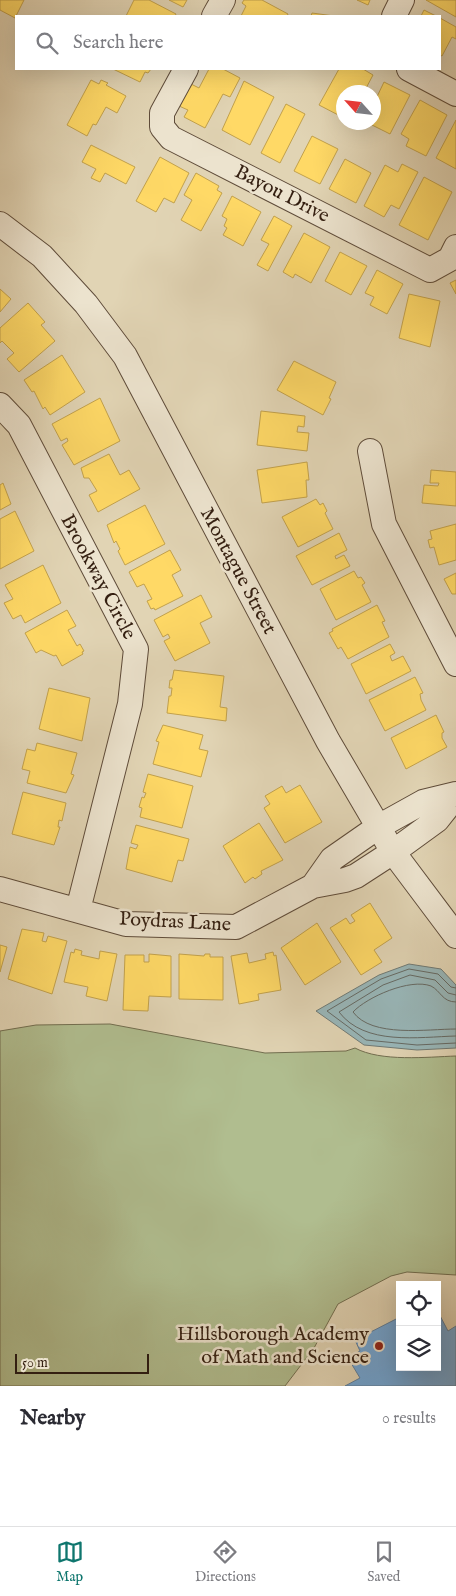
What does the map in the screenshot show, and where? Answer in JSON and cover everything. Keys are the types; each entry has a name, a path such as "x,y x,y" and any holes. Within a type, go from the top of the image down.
{"street":[{"path":"215,15 223,0"},
{"path":"394,15 402,0"},
{"name":"Bayou Drive","path":"185,70 162,113 162,127 171,138 430,270 450,259 456,247"},
{"path":"411,70 456,94"},
{"name":"Montague Street","path":"0,224 48,263 86,304 124,356 328,741 393,852 456,936"},
{"name":"Brookway Circle","path":"0,405 19,425 136,649 130,704 78,910"},
{"path":"370,451 384,524 456,664"},
{"name":"Poydras Lane","path":"313,886 332,858 378,827 423,802 456,795"},
{"name":"Poydras Lane","path":"0,890 126,924 236,927 313,886 356,876 437,820 456,795"}],"green space":[{"path":"110,1024 265,1053 346,1051 355,1048 391,1057 456,1056 456,1275 407,1272 391,1276 338,1304 314,1348 285,1386 0,1386 0,1031 36,1025"}],"water":[{"path":"409,964 441,969 456,985 456,1048 417,1050 364,1045 316,1011 379,975"}],"building: Homes":[{"path":"0,0 24,0 15,18 0,10"},
{"path":"134,0 149,0 176,14 176,15 126,15"},
{"path":"169,0 187,0 183,7"},
{"path":"244,0 262,0 288,14 242,15 246,6 242,3"},
{"path":"357,0 370,0 368,5"},
{"path":"426,0 456,0 456,17"},
{"path":"424,10 434,15 422,15"},
{"path":"441,19 456,27 456,39 452,37 442,56"},
{"path":"115,70 150,70 148,73 145,72 140,82"},
{"path":"208,70 225,70 240,78 230,97 223,94 205,128 184,117 188,110 179,106 191,84 199,88"},
{"path":"338,70 365,70 373,75 368,85 336,85 336,114 319,105"},
{"path":"91,80 99,84 101,80 108,83 106,85 126,96 117,113 106,107 96,125 93,124 87,136 67,125"},
{"path":"244,81 274,97 250,145 222,130"},
{"path":"384,82 410,95 390,134 381,130 381,88"},
{"path":"420,100 447,115 426,156 406,146 409,139 401,134"},
{"path":"286,104 305,114 280,163 261,153"},
{"path":"456,120 456,169 436,158"},
{"path":"312,136 338,149 320,184 294,171"},
{"path":"91,145 135,167 126,184 105,173 100,182 91,178 96,169 82,162"},
{"path":"160,157 189,173 174,203 164,198 156,212 136,201"},
{"path":"345,159 371,173 356,203 329,189"},
{"path":"402,164 418,172 399,209 391,205 384,217 364,206 385,165 398,172"},
{"path":"196,173 219,186 217,190 222,193 201,231 181,220 192,200 184,195"},
{"path":"424,177 452,192 428,240 399,225"},
{"path":"232,196 261,212 243,246 223,235 227,228 224,226 227,219 222,216"},
{"path":"274,216 292,226 268,271 257,265 269,244 261,240"},
{"path":"304,233 330,247 311,283 295,274 293,278 283,272"},
{"path":"340,252 367,266 351,295 325,281"},
{"path":"377,270 403,284 387,314 370,305 374,297 365,293"},
{"path":"456,280 456,294 450,283"},
{"path":"0,289 11,299 0,312"},
{"path":"409,294 440,301 430,347 399,338"},
{"path":"28,303 45,322 41,325 55,341 19,372 7,359 14,353 2,341 0,343 0,328"},
{"path":"62,355 85,392 50,415 45,407 43,409 34,391 32,392 24,380"},
{"path":"294,361 336,382 329,398 331,399 323,415 277,390"},
{"path":"100,398 120,441 74,465 62,445 68,441 67,438 61,441 52,424"},
{"path":"261,411 305,416 304,427 298,426 297,432 309,433 307,451 257,445"},
{"path":"109,454 120,475 129,470 140,489 98,512 89,495 97,491 89,478 84,478 81,468"},
{"path":"307,462 309,480 306,480 307,497 262,503 257,470"},
{"path":"431,470 456,472 456,506 422,503 424,485 438,486 439,483 430,483"},
{"path":"3,483 11,504 0,510 0,485"},
{"path":"316,499 320,505 323,503 327,511 325,513 333,529 298,547 282,517"},
{"path":"145,505 165,544 125,565 118,551 120,549 116,541 114,543 107,525"},
{"path":"15,511 34,551 0,569 0,519"},
{"path":"456,524 456,560 439,565 434,547 430,548 428,540 432,539 430,531"},
{"path":"339,533 347,550 335,556 336,559 344,555 350,566 312,585 296,556"},
{"path":"170,550 181,570 172,575 183,596 155,610 154,608 151,609 147,601 152,599 144,584 137,587 129,572"},
{"path":"43,565 61,603 25,623 21,615 13,619 4,603 13,599 5,585"},
{"path":"354,571 358,578 361,577 365,583 362,585 371,602 336,620 320,589"},
{"path":"456,573 456,594 452,594 444,579"},
{"path":"201,595 212,617 200,623 210,643 175,661 164,641 170,638 168,634 163,637 154,620"},
{"path":"377,605 385,621 382,622 389,637 348,659 341,647 338,649 329,633 333,631 332,629"},
{"path":"67,610 76,626 68,630 77,646 80,644 84,651 82,652 83,654 62,666 56,655 54,656 41,650 36,653 25,633"},
{"path":"390,644 395,653 390,656 392,661 403,656 411,671 366,694 351,664"},
{"path":"174,670 224,676 220,707 227,708 226,721 167,713 172,688 169,688 170,680 172,680"},
{"path":"415,677 423,693 420,694 421,700 426,710 385,731 369,700"},
{"path":"49,688 90,698 82,741 39,729"},
{"path":"436,715 444,732 442,733 442,738 447,747 406,769 391,738"},
{"path":"163,725 203,735 199,749 208,751 201,777 153,764 159,742 156,741"},
{"path":"37,743 77,753 71,774 74,775 66,793 27,783 30,771 22,769 27,749 35,751"},
{"path":"148,774 193,786 182,828 140,817 142,808 139,807 142,797 144,798 146,793 143,792"},
{"path":"300,785 322,822 285,843 264,808 270,804 265,796 282,786 286,793"},
{"path":"23,792 66,803 62,821 59,820 58,827 60,827 54,845 12,834"},
{"path":"259,823 283,860 261,871 262,874 255,879 253,877 245,883 223,846"},
{"path":"136,825 189,839 183,861 178,860 172,882 126,869 130,847 136,849 138,845 131,843"},
{"path":"370,903 392,938 374,950 382,962 361,975 330,928 346,918 350,924 355,921 351,915"},
{"path":"317,923 341,962 305,985 281,948"},
{"path":"22,929 44,933 42,941 46,942 48,936 67,941 52,994 8,979"},
{"path":"0,945 7,947 0,972"},
{"path":"75,949 82,951 81,955 99,959 100,951 117,954 107,1001 86,996 88,987 64,982 71,952 74,953"},
{"path":"273,952 274,956 276,955 281,990 258,994 259,1000 239,1004 231,956 247,953 249,963 266,959 265,954"},
{"path":"149,954 171,956 171,997 149,996 148,1011 123,1010 125,955 144,955 144,962 149,962"},
{"path":"179,954 204,956 205,954 210,954 210,957 223,957 223,1000 179,999"}],"building: Schools":[{"name":"Hillsborough Academy of Math and Science","path":"441,1318 448,1331 456,1326 456,1386 345,1386 360,1378 348,1358 360,1351 355,1340 396,1319 396,1371 441,1371"}],"place":[{"name":"Hillsborough Academy of Math and Science","path":"379,1346"}]}
